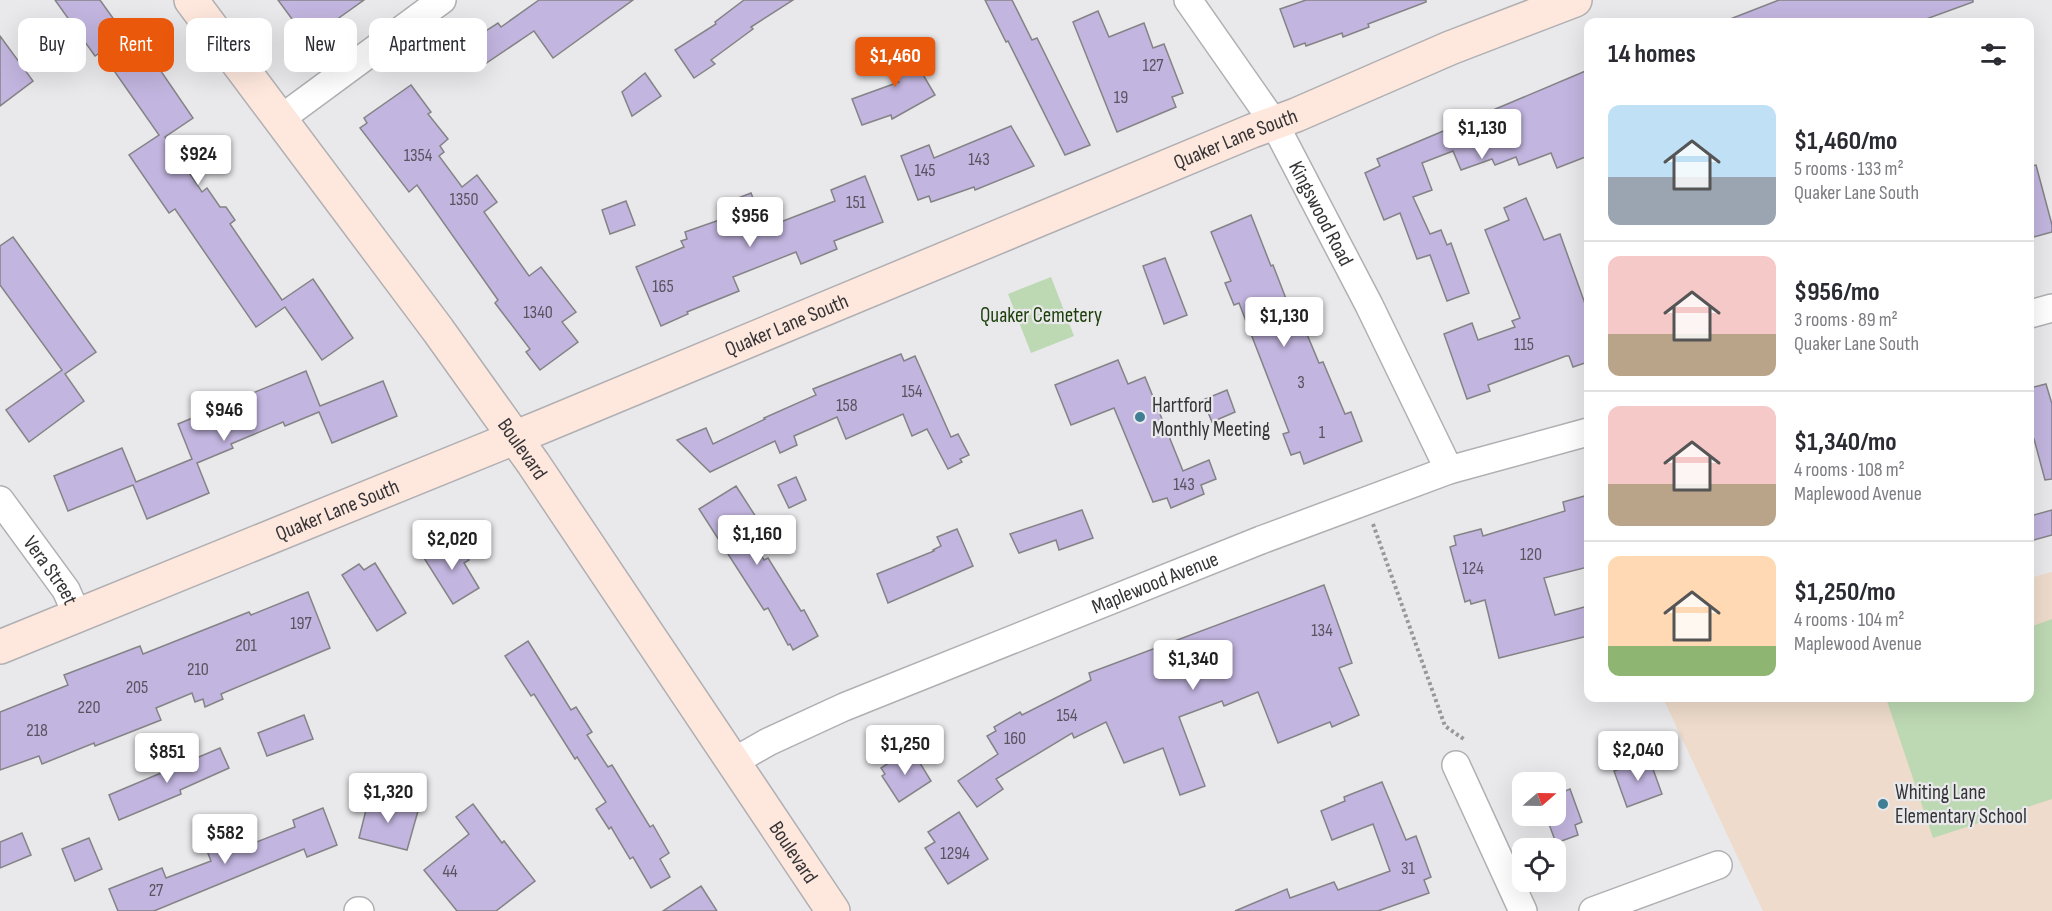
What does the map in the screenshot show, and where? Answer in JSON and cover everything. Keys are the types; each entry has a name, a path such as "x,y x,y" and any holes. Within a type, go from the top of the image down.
{"main road":[{"name":"Boulevard","path":"191,0 438,330 514,437 833,911"},
{"name":"Quaker Lane South","path":"0,647 514,437 1450,48 1575,0"}],"street":[{"path":"279,120 442,0"},
{"name":"Kingswood Road","path":"1188,0 1274,123 1369,305 1449,470"},
{"path":"2034,313 2052,308"},
{"name":"Maplewood Avenue","path":"733,762 768,742 844,707 1261,540 1449,470 1584,433"},
{"name":"Vera Street","path":"0,500 66,590 77,615"},
{"path":"1463,755 1523,911"},
{"path":"1593,911 1718,865"}],"path":[{"path":"1365,501 1445,726 1463,755"}],"shaded area":[{"name":"Whiting Lane Elementary School","path":"2052,572 2052,911 1763,911 1665,702 2034,702 2034,577"}],"green space":[{"name":"Quaker Cemetery","path":"1051,277 1074,336 1031,353 1008,294"},
{"path":"2052,619 2052,799 1933,838 1887,702 2034,702 2034,626"}],"building":[{"path":"55,0 100,0 113,18 98,18 98,54 95,56 86,43 86,18 68,18"},
{"path":"278,0 364,0 339,18 291,18"},
{"path":"539,0 633,0 553,58 534,31 487,63 487,30 498,23 501,27"},
{"path":"744,0 793,0 751,27 753,29 711,60 715,64 694,78 675,50 716,24 715,22"},
{"path":"985,0 1012,0 1032,40 1037,38 1090,145 1065,155"},
{"path":"1306,0 1426,0 1426,2 1368,24 1369,27 1343,37 1342,33 1306,46 1305,43 1294,47 1280,9"},
{"path":"1779,0 1973,0 1973,2 1929,18 1733,18"},
{"path":"1098,11 1109,37 1144,23 1153,48 1164,44 1183,93 1172,97 1176,107 1117,132 1073,22"},
{"path":"0,36 18,61 18,72 26,72 33,81 0,106"},
{"path":"896,39 901,47 905,44 935,95 892,119 891,115 862,125 852,99 899,82 880,49"},
{"path":"115,72 162,72 193,118 165,137 202,192 207,188 220,207 226,207 235,220 230,224 282,300 313,279 353,338 322,360 285,307 256,327 175,209 169,213 129,155 159,135"},
{"path":"1584,72 1584,158 1557,168 1551,153 1519,165 1516,157 1495,165 1492,159 1461,170 1453,151 1422,163 1432,190 1413,197 1430,234 1441,230 1447,245 1451,243 1469,293 1447,301 1430,255 1417,259 1400,213 1384,220 1365,173 1380,166 1377,159"},
{"path":"645,73 661,96 632,116 622,92"},
{"path":"411,85 431,112 428,114 448,139 440,146 444,152 439,156 462,187 477,175 497,202 484,212 529,276 541,267 576,312 562,322 578,342 540,370 526,352 530,349 495,303 498,300 417,185 409,192 360,128 367,123 364,118"},
{"path":"1011,126 1034,166 975,190 974,187 931,202 929,196 918,200 901,156 929,145 934,158"},
{"path":"2034,165 2036,165 2052,232 2034,237"},
{"path":"865,176 883,222 834,241 837,249 801,264 796,252 733,277 739,291 687,312 688,314 661,326 636,267 684,247 681,241 687,239 685,232 728,217 723,204 751,193 765,228 835,201 831,190"},
{"path":"1526,198 1544,240 1560,234 1584,301 1584,363 1573,367 1569,356 1566,356 1488,385 1490,391 1467,399 1444,334 1472,323 1478,340 1515,327 1512,321 1520,318 1485,230 1509,220 1504,208"},
{"path":"626,201 635,225 610,234 602,210"},
{"path":"1251,215 1295,322 1301,320 1319,363 1323,362 1345,414 1351,412 1362,441 1304,464 1300,452 1291,455 1283,434 1289,432 1239,303 1234,305 1225,283 1231,281 1211,232"},
{"path":"13,237 96,352 65,374 84,401 29,442 6,410 62,370 0,285 0,246"},
{"path":"1165,258 1187,315 1164,324 1143,266"},
{"path":"901,354 904,361 915,356 951,437 958,434 969,455 960,459 962,462 948,469 927,429 912,436 903,414 846,439 837,417 794,436 797,445 780,453 775,441 710,472 677,440 706,428 713,444 816,395 813,389"},
{"name":"Hartford Monthly Meeting","path":"1118,360 1128,384 1145,377 1183,471 1209,460 1216,479 1201,485 1204,494 1171,508 1167,498 1153,502 1114,408 1071,425 1055,385"},
{"path":"306,371 320,406 383,381 397,416 332,443 319,412 285,426 283,422 231,444 233,448 197,463 209,493 147,519 133,485 68,511 54,476 122,448 136,482 192,459 178,424"},
{"path":"2046,384 2052,404 2052,479 2045,480 2034,439 2034,387"},
{"path":"1227,390 1235,412 1212,422 1203,400"},
{"path":"796,477 806,500 789,508 778,485"},
{"path":"736,486 756,517 744,525 764,560 768,558 801,611 804,610 818,636 793,650 768,608 764,610 699,509"},
{"path":"1584,496 1584,568 1544,578 1555,615 1584,607 1584,637 1499,658 1485,600 1471,604 1470,600 1465,602 1450,547 1456,545 1454,536 1481,529 1483,536 1565,511 1563,502"},
{"path":"1082,510 1093,538 1059,550 1056,540 1019,553 1010,534"},
{"path":"2052,510 2052,535 2034,540 2034,515"},
{"path":"957,529 973,566 888,603 877,574 934,551 941,546 937,537"},
{"path":"454,539 469,560 464,563 479,588 453,604 424,558"},
{"path":"375,563 406,613 377,631 342,575 359,564 364,570"},
{"path":"1324,585 1352,663 1339,668 1359,715 1332,727 1330,722 1278,743 1258,692 1224,706 1222,701 1179,717 1205,786 1180,795 1163,748 1124,763 1106,722 1074,738 1072,733 996,779 1003,789 977,807 958,781 998,754 987,736 996,731 994,727 1020,712 1022,715 1091,680 1089,673"},
{"path":"308,592 330,648 221,694 223,699 205,707 203,699 195,702 192,693 156,708 161,720 42,764 39,756 0,770 0,712 68,685 64,675 140,646 143,654 249,612 251,615"},
{"path":"528,641 571,710 576,707 592,732 587,735 608,767 612,765 650,827 653,825 669,853 660,859 670,877 651,888 633,857 630,859 611,827 609,829 596,809 606,802 577,757 575,759 534,694 531,696 505,656"},
{"path":"304,715 313,739 267,756 258,733"},
{"path":"220,748 229,768 180,790 181,794 119,820 109,795"},
{"path":"907,751 912,758 915,755 931,781 899,802 882,776 885,774 881,768"},
{"path":"1649,758 1662,794 1627,807 1614,771"},
{"path":"1382,782 1406,840 1416,836 1431,877 1424,880 1429,893 1378,911 1235,911 1287,889 1290,898 1334,882 1338,890 1390,871 1373,824 1332,840 1321,811 1345,801 1344,797"},
{"path":"1570,789 1582,822 1575,825 1578,835 1566,839 1554,838 1550,826 1566,826 1566,791"},
{"path":"369,798 418,811 407,850 359,838"},
{"path":"473,804 502,843 504,841 535,881 496,911 457,911 424,870 469,834 456,817"},
{"path":"323,808 337,845 307,857 304,849 154,911 118,911 109,889 162,868 166,878 211,861 207,851 250,833 254,843 295,827 293,820"},
{"path":"959,812 988,859 948,884 925,848 935,842 928,832"},
{"path":"22,833 31,855 0,868 0,842"},
{"path":"89,838 102,869 75,881 62,849"},
{"path":"701,886 717,911 663,911"}],"place":[{"name":"Hartford Monthly Meeting","path":"1140,417"},
{"name":"Whiting Lane Elementary School","path":"1883,804"}]}
